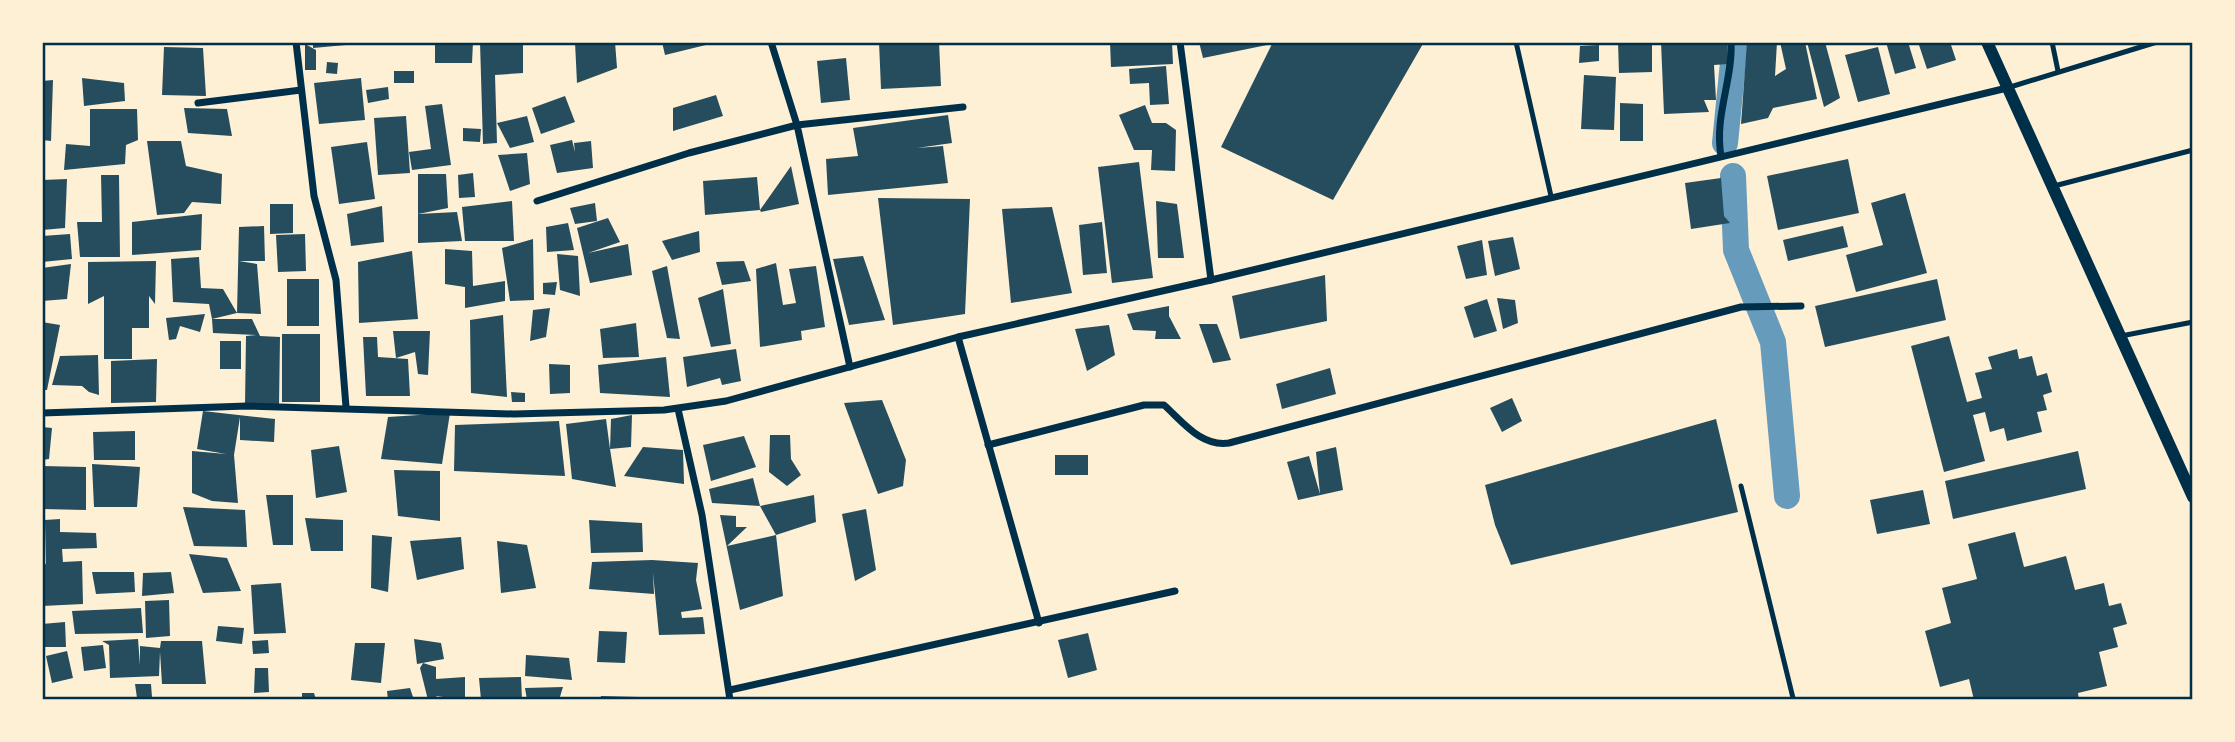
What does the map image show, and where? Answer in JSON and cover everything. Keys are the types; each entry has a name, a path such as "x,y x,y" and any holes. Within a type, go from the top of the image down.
{"street":[{"path":"296,42 318,220 336,280 346,407"},
{"path":"771,42 797,125 850,367"},
{"path":"1180,42 1211,280"},
{"path":"1721,156 1718,143 1731,42"},
{"path":"1987,42 2193,497"},
{"path":"42,413 187,406 346,407 514,414 678,409 726,401 958,337 1211,280 2007,88"},
{"path":"198,103 301,90"},
{"path":"537,201 689,153 797,125 963,107"},
{"path":"988,445 1144,405 1164,405 1200,437 1216,445 1228,443 1741,307 1801,306"},
{"path":"958,337 1039,623"},
{"path":"678,409 702,515 730,700"},
{"path":"730,690 1175,591"}],"lane":[{"path":"1517,42 1551,196"},
{"path":"2052,42 2058,71"},
{"path":"2007,88 2157,42"},
{"path":"2052,186 2193,150"},
{"path":"2120,337 2193,322"},
{"path":"1741,486 1793,698"}],"building":[{"path":"313,42 345,42 346,45 313,48"},
{"path":"435,42 473,42 472,63 435,63"},
{"path":"480,42 523,42 523,73 495,75 497,143 483,144"},
{"path":"575,42 615,42 617,68 577,83"},
{"path":"662,42 714,42 714,43 665,55"},
{"path":"879,42 939,42 941,86 881,89"},
{"path":"1110,42 1172,42 1173,64 1111,67"},
{"path":"1199,42 1424,42 1333,200 1221,147 1272,44 1203,58"},
{"path":"1618,42 1652,42 1652,72 1619,73"},
{"path":"1661,42 1727,42 1728,64 1714,65 1716,100 1704,100 1709,112 1664,114"},
{"path":"1747,42 1777,42 1775,76 1786,69 1780,42 1805,42 1817,99 1773,108 1768,118 1741,124"},
{"path":"1807,42 1825,42 1840,98 1824,107"},
{"path":"1886,42 1908,42 1916,68 1895,74"},
{"path":"1918,42 1950,42 1956,60 1927,69"},
{"path":"305,44 316,50 316,70 305,70"},
{"path":"1599,45 1599,61 1579,63 1580,46"},
{"path":"164,47 203,48 206,96 162,95"},
{"path":"1878,47 1890,94 1858,102 1845,55"},
{"path":"846,58 850,100 821,103 817,61"},
{"path":"327,62 338,63 337,74 326,73"},
{"path":"1166,66 1169,104 1150,105 1149,83 1130,84 1129,69"},
{"path":"394,71 414,71 414,83 394,83"},
{"path":"1584,75 1616,77 1614,130 1581,129"},
{"path":"82,78 124,83 125,101 84,106"},
{"path":"361,78 365,120 319,124 314,83"},
{"path":"53,80 51,141 42,140 42,81"},
{"path":"388,87 389,99 368,103 366,90"},
{"path":"716,95 723,116 673,131 673,108"},
{"path":"565,96 575,122 541,134 532,108"},
{"path":"1620,103 1643,104 1643,141 1620,141"},
{"path":"442,104 451,165 412,170 409,152 431,149 425,106"},
{"path":"1145,105 1152,123 1166,123 1176,130 1175,171 1151,170 1152,150 1134,150 1119,115"},
{"path":"184,108 227,109 232,136 188,133"},
{"path":"90,109 137,109 138,140 126,145 125,164 64,170 66,144 90,146"},
{"path":"948,115 952,143 917,148 943,146 948,183 828,195 826,159 858,156 853,128"},
{"path":"406,116 410,173 378,175 374,118"},
{"path":"527,116 534,142 510,148 497,123"},
{"path":"463,128 481,129 480,142 463,141"},
{"path":"572,140 575,152 574,143 591,141 593,168 557,173 550,145"},
{"path":"147,141 181,141 186,166 222,174 221,204 192,202 184,213 157,215"},
{"path":"367,142 375,199 339,204 331,147"},
{"path":"527,153 530,184 510,191 498,155"},
{"path":"1848,159 1859,213 1778,230 1767,176"},
{"path":"1139,162 1153,278 1112,283 1098,167"},
{"path":"791,166 799,204 761,212 760,210"},
{"path":"473,173 475,197 459,198 458,175"},
{"path":"418,174 446,174 448,208 418,214"},
{"path":"101,175 119,175 120,257 80,257 77,222 102,222"},
{"path":"757,177 760,210 705,215 703,181"},
{"path":"1721,178 1724,216 1730,223 1691,229 1685,183"},
{"path":"67,179 65,228 42,230 42,180"},
{"path":"1905,193 1927,273 1856,292 1846,255 1883,245 1871,203"},
{"path":"878,198 970,199 965,314 893,325"},
{"path":"512,201 514,241 465,241 462,207"},
{"path":"1156,201 1177,204 1184,258 1158,258"},
{"path":"595,203 597,221 575,224 570,208"},
{"path":"270,204 293,204 293,233 270,234"},
{"path":"382,206 384,242 351,246 347,214"},
{"path":"1052,207 1072,293 1011,303 1002,209"},
{"path":"457,212 462,241 418,243 418,214"},
{"path":"202,214 201,250 132,255 132,222"},
{"path":"608,218 620,242 588,253 628,244 632,275 590,283 577,228"},
{"path":"1102,222 1107,273 1083,275 1079,225"},
{"path":"568,223 574,250 547,252 546,227"},
{"path":"264,226 265,261 239,261 257,264 261,314 237,313 239,227"},
{"path":"1843,226 1848,247 1788,261 1783,240"},
{"path":"699,231 700,252 672,260 662,241"},
{"path":"70,234 72,259 42,262 42,236"},
{"path":"305,234 306,271 278,272 276,235"},
{"path":"1513,237 1520,269 1495,276 1488,241"},
{"path":"533,239 534,300 510,301 502,248"},
{"path":"1482,240 1487,275 1466,279 1457,246"},
{"path":"445,249 472,251 473,286 505,281 505,301 465,308 465,287 445,284"},
{"path":"412,251 418,319 359,323 358,262"},
{"path":"557,254 578,256 580,296 560,290"},
{"path":"863,256 885,320 849,325 833,259"},
{"path":"199,257 201,288 223,289 237,313 212,319 209,304 173,302 171,259"},
{"path":"156,261 155,304 149,296 149,328 132,328 132,359 104,359 104,296 88,304 88,262"},
{"path":"744,261 751,281 722,285 716,262"},
{"path":"776,263 783,305 796,303 789,269 816,266 825,327 801,331 802,340 760,347 756,269"},
{"path":"71,264 67,299 42,301 42,268"},
{"path":"667,266 680,339 667,338 652,271"},
{"path":"1325,275 1327,321 1240,339 1232,296"},
{"path":"287,279 319,279 319,326 287,326"},
{"path":"1937,279 1946,320 1825,347 1815,306"},
{"path":"557,282 555,295 543,294 543,283"},
{"path":"723,289 731,344 711,347 698,298"},
{"path":"1497,298 1515,300 1518,323 1503,329"},
{"path":"1487,299 1497,331 1474,338 1464,307"},
{"path":"1169,306 1169,316 1181,339 1155,339 1156,331 1133,330 1127,314"},
{"path":"550,308 546,337 530,341 533,310"},
{"path":"205,314 200,332 180,326 176,339 169,340 166,318"},
{"path":"503,315 507,397 471,393 470,320"},
{"path":"212,319 252,319 260,336 280,337 279,405 245,405 246,336 256,335 213,333"},
{"path":"42,322 60,325 47,390 42,390"},
{"path":"636,323 639,357 603,358 600,329"},
{"path":"1199,324 1217,324 1231,360 1213,363"},
{"path":"1109,325 1115,355 1087,371 1075,329"},
{"path":"393,331 430,331 428,375 418,374 415,352 396,358"},
{"path":"282,334 320,334 320,402 282,402"},
{"path":"1949,336 1967,402 1982,398 1975,373 1992,369 1988,357 2017,349 2019,359 2032,356 2037,376 2047,373 2052,392 2043,395 2047,410 2037,412 2042,432 2007,441 2004,428 1990,432 1985,412 1973,415 1985,461 1944,472 1911,346"},
{"path":"363,337 377,337 378,357 408,359 410,396 366,396"},
{"path":"220,341 241,341 241,369 220,369"},
{"path":"736,349 741,381 722,385 720,378 687,387 683,357"},
{"path":"98,355 99,395 82,386 52,385 60,356"},
{"path":"666,357 670,397 600,393 598,365"},
{"path":"157,359 156,402 111,403 111,361"},
{"path":"549,364 570,365 570,393 550,394"},
{"path":"1330,368 1336,394 1282,409 1276,384"},
{"path":"511,392 525,393 525,402 512,402"},
{"path":"1512,398 1522,421 1502,432 1490,408"},
{"path":"882,400 906,460 903,486 878,494 844,403"},
{"path":"203,411 275,419 274,442 240,440 240,417 234,455 238,503 212,501 192,493 192,451 226,454 197,449"},
{"path":"450,413 442,464 381,459 388,417"},
{"path":"632,415 631,447 610,449 611,419"},
{"path":"606,419 616,487 572,479 566,424"},
{"path":"1716,419 1738,512 1511,565 1495,525 1485,485"},
{"path":"559,421 565,476 454,471 455,425"},
{"path":"42,427 52,428 49,459 42,460"},
{"path":"135,431 135,460 94,460 93,432"},
{"path":"770,435 790,435 791,459 801,475 787,486 769,472"},
{"path":"744,436 756,467 711,481 703,445"},
{"path":"339,446 347,492 316,498 311,450"},
{"path":"643,447 683,450 684,484 624,476"},
{"path":"1336,447 1343,490 1298,500 1287,462 1309,456 1320,494 1316,452"},
{"path":"2078,451 2086,489 1953,519 1945,481"},
{"path":"1055,455 1088,455 1088,475 1055,475"},
{"path":"92,464 140,467 137,507 94,507"},
{"path":"42,466 86,467 86,510 42,509"},
{"path":"394,470 440,471 440,521 398,516"},
{"path":"753,478 760,506 712,503 709,489"},
{"path":"1923,490 1930,524 1877,534 1870,500"},
{"path":"266,495 293,495 293,545 273,545"},
{"path":"814,495 816,522 776,535 760,506"},
{"path":"183,507 245,510 247,547 194,546"},
{"path":"866,509 876,570 855,581 842,514"},
{"path":"720,515 736,516 736,527 747,527 727,546 776,535 783,596 740,610"},
{"path":"305,518 343,520 343,551 311,551"},
{"path":"60,519 60,532 96,533 97,548 62,549 63,562 82,561 83,604 42,606 42,570 46,563 45,520"},
{"path":"589,520 642,523 643,552 591,553"},
{"path":"2015,532 2024,567 2066,556 2075,590 2104,583 2109,606 2121,603 2127,624 2113,628 2118,647 2099,652 2107,686 2078,693 2079,700 1974,700 1969,679 1940,687 1925,631 1951,623 1942,588 1977,579 1968,544"},
{"path":"372,535 392,537 388,592 371,588"},
{"path":"461,537 464,569 417,580 410,541"},
{"path":"497,541 527,545 536,588 501,593"},
{"path":"189,554 227,558 241,591 203,593"},
{"path":"652,560 698,563 696,580 702,609 681,612 682,618 703,617 705,634 659,635 653,573 654,594 589,589 592,562"},
{"path":"92,572 134,572 135,592 96,594"},
{"path":"171,572 174,593 142,596 143,573"},
{"path":"281,583 286,633 254,634 251,585"},
{"path":"169,600 170,636 146,638 145,601"},
{"path":"141,608 143,633 75,634 72,611"},
{"path":"65,622 66,647 42,647 42,624"},
{"path":"218,626 244,628 242,644 216,641"},
{"path":"599,631 627,632 625,663 597,662"},
{"path":"1088,633 1097,670 1068,678 1058,640"},
{"path":"138,639 140,665 140,646 160,648 161,641 202,641 206,684 162,684 160,652 159,676 110,678 109,645 102,641"},
{"path":"414,639 441,643 444,659 417,664"},
{"path":"268,640 269,653 253,654 252,641"},
{"path":"355,643 385,643 381,683 351,680"},
{"path":"103,645 106,668 84,671 81,647"},
{"path":"67,651 73,678 52,683 46,656"},
{"path":"526,655 569,658 572,680 525,676"},
{"path":"423,663 436,667 436,679 465,677 465,700 436,696 439,700 428,700 420,668"},
{"path":"255,668 268,668 269,692 254,693"},
{"path":"521,677 522,700 481,700 479,678"},
{"path":"135,684 151,684 152,697 137,698"},
{"path":"563,687 559,700 527,700 525,688"},
{"path":"410,688 414,700 388,700 387,691"},
{"path":"302,693 314,693 316,700 302,700"},
{"path":"601,696 639,697 640,700 600,700"}],"waterway":[{"path":"1725,143 1735,42"},
{"path":"1733,176 1736,250 1773,342 1787,496"}]}
